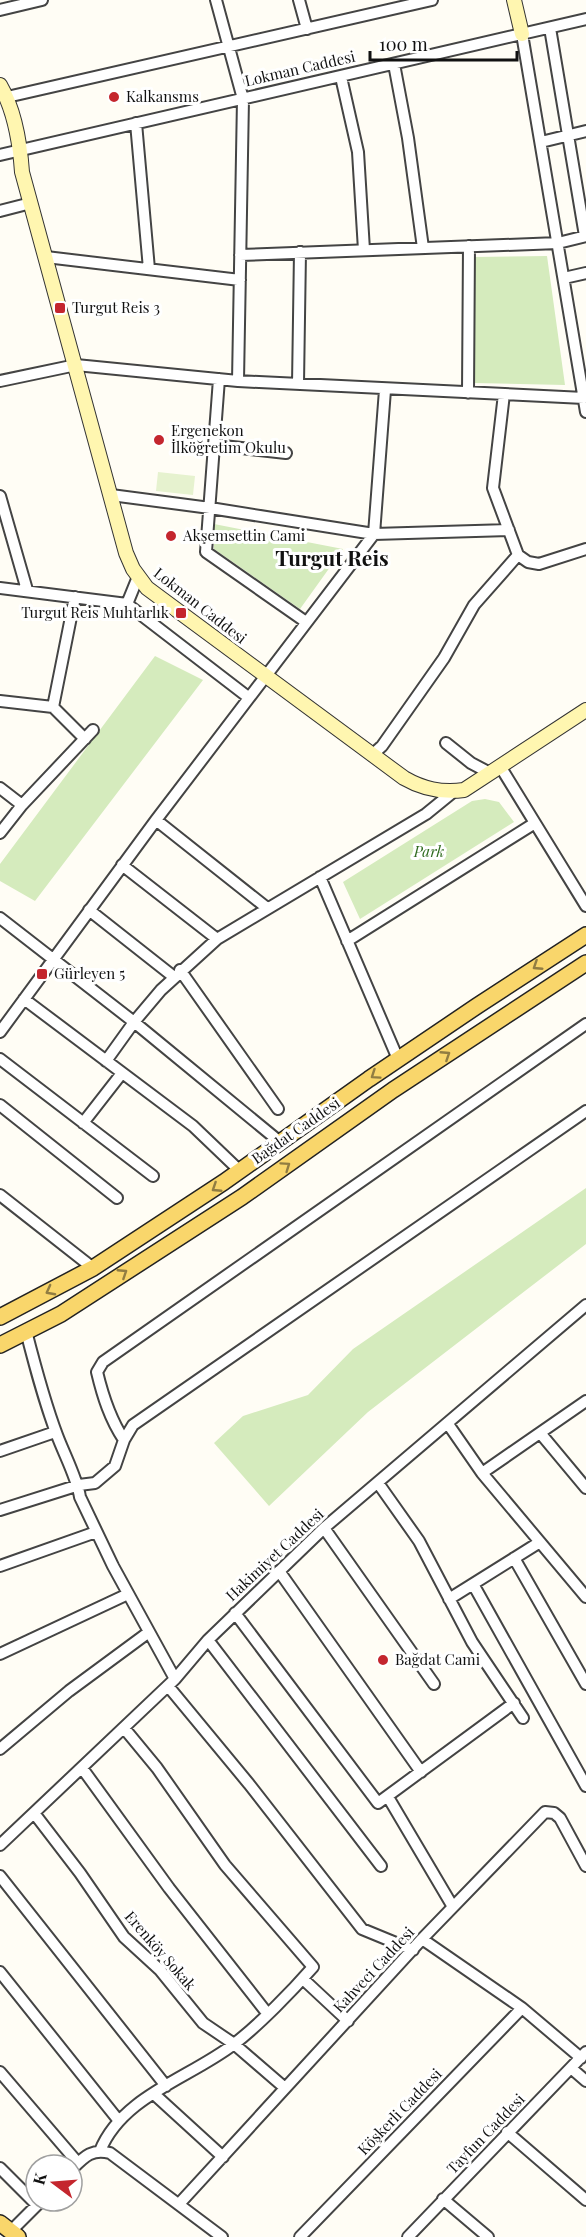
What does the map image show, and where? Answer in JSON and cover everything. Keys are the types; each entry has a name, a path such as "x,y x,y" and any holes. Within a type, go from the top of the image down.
{"main road":[{"name":"Bağdat Caddesi","path":"0,1317 93,1269 240,1171 398,1059 586,934"},
{"name":"Bağdat Caddesi","path":"0,1345 61,1314 242,1197 393,1090 586,963"}],"street":[{"path":"0,10 42,0"},
{"path":"216,0 243,99 238,381"},
{"path":"299,0 307,29"},
{"path":"3,91 228,47 432,0"},
{"path":"0,381 76,365 238,381 385,390 504,394 585,405 541,142 514,0"},
{"name":"Lokman Caddesi","path":"20,149 586,19"},
{"path":"240,255 558,243 586,236 550,28"},
{"path":"394,64 408,138 423,248"},
{"path":"341,76 357,152 364,250"},
{"name":"Lokman Caddesi","path":"3,91 20,149 22,172 126,553 138,577 147,588 264,676 413,783 433,790 453,792"},
{"path":"136,123 150,269"},
{"path":"541,142 586,131"},
{"path":"0,155 20,149"},
{"path":"0,211 31,202"},
{"path":"468,393 469,246"},
{"path":"298,384 300,252"},
{"path":"46,257 240,280"},
{"path":"564,278 586,273"},
{"path":"219,379 206,552 306,622"},
{"path":"0,1032 248,697 374,534 385,390"},
{"path":"504,394 492,488 519,555 528,562 539,564 586,549"},
{"path":"214,445 286,453"},
{"path":"111,495 374,534 509,530"},
{"path":"0,496 27,590"},
{"path":"372,755 382,746 444,658 474,605 519,555"},
{"path":"127,604 138,577"},
{"path":"0,588 127,604 248,697"},
{"path":"53,707 75,597"},
{"path":"0,701 53,707 85,739"},
{"path":"106,1061 134,1022 177,974 217,939 426,814 453,792 464,790 586,710"},
{"path":"0,833 22,805 93,730"},
{"path":"446,744 471,763 495,769 535,823 586,906"},
{"path":"0,788 22,805"},
{"path":"156,820 267,908"},
{"path":"347,941 535,823"},
{"path":"122,865 217,939"},
{"path":"320,877 398,1059"},
{"path":"89,910 177,974 278,1109"},
{"path":"0,918 134,1022 280,1143"},
{"path":"24,999 193,1126 240,1171"},
{"path":"124,1440 112,1422 97,1372 103,1362 586,1024"},
{"path":"0,1059 153,1176"},
{"path":"83,1123 122,1073"},
{"path":"0,1105 117,1198"},
{"path":"0,1510 78,1485 95,1483 115,1466 124,1440 133,1425 586,1111"},
{"path":"0,1195 93,1269"},
{"name":"Hakimiyet Caddesi","path":"0,1845 172,1683 208,1640 324,1528 586,1305"},
{"path":"26,1331 55,1432 78,1485 80,1497 149,1632 172,1683 362,1929 413,1950"},
{"path":"482,1473 586,1401"},
{"path":"448,1424 482,1473 586,1597"},
{"path":"0,1451 55,1432"},
{"path":"541,1434 586,1488"},
{"path":"378,1483 419,1541 472,1642 523,1718"},
{"path":"324,1528 434,1684"},
{"path":"0,1566 96,1532"},
{"path":"449,1599 540,1542"},
{"path":"514,1558 586,1684"},
{"path":"279,1571 421,1772"},
{"path":"473,1584 586,1786"},
{"path":"0,1653 128,1594"},
{"path":"235,1613 378,1803 514,1703"},
{"path":"0,1749 69,1691 149,1632"},
{"path":"208,1640 381,1866"},
{"path":"100,2151 109,2133 119,2121 154,2094 234,2044 313,1967 225,1865 157,1768 124,1728"},
{"path":"82,1768 169,1888 267,2013"},
{"path":"387,1797 453,1907"},
{"name":"Kahveci Caddesi","path":"179,2204 423,1939 545,1812 560,1818 586,1866"},
{"name":"Erenköy Sokak","path":"34,1813 80,1872 124,1937 160,1970 196,2016 234,2044 285,2088"},
{"path":"0,1876 166,2086"},
{"path":"423,1939 522,2008 583,2055"},
{"path":"0,1972 119,2121"},
{"path":"303,1979 348,2021"},
{"name":"Köşkerli Caddesi","path":"300,2237 522,2008"},
{"name":"Tayfun Caddesi","path":"408,2237 583,2055"},
{"path":"571,2068 586,2081"},
{"path":"0,2072 65,2153"},
{"path":"154,2094 223,2157"},
{"path":"507,2132 586,2200"},
{"path":"84,2157 100,2151 115,2156 222,2237"},
{"path":"0,2168 24,2190"},
{"path":"443,2199 488,2237"},
{"path":"10,2231 29,2213"}],"green space":[{"path":"547,256 565,385 474,383 474,257"},
{"path":"158,472 195,476 193,495 156,491"},
{"path":"214,524 343,549 300,609 214,549"},
{"path":"155,656 203,680 35,901 0,881 0,864"},
{"name":"Park","path":"485,799 499,802 514,822 360,919 343,882 472,801"},
{"path":"586,1188 586,1244 368,1412 269,1506 214,1443 243,1416 308,1395 353,1349"}],"place":[{"name":"Kalkansms","path":"114,97"},
{"name":"Turgut Reis 3","path":"60,308"},
{"name":"Ergenekon İlköğretim Okulu","path":"159,440"},
{"name":"Akşemsettin Cami","path":"171,536"},
{"name":"Turgut Reis Muhtarlık","path":"181,613"},
{"name":"Gürleyen 5","path":"42,974"},
{"name":"Bağdat Cami","path":"383,1660"}],"district":[{"name":"Turgut Reis","path":"332,559"}]}
